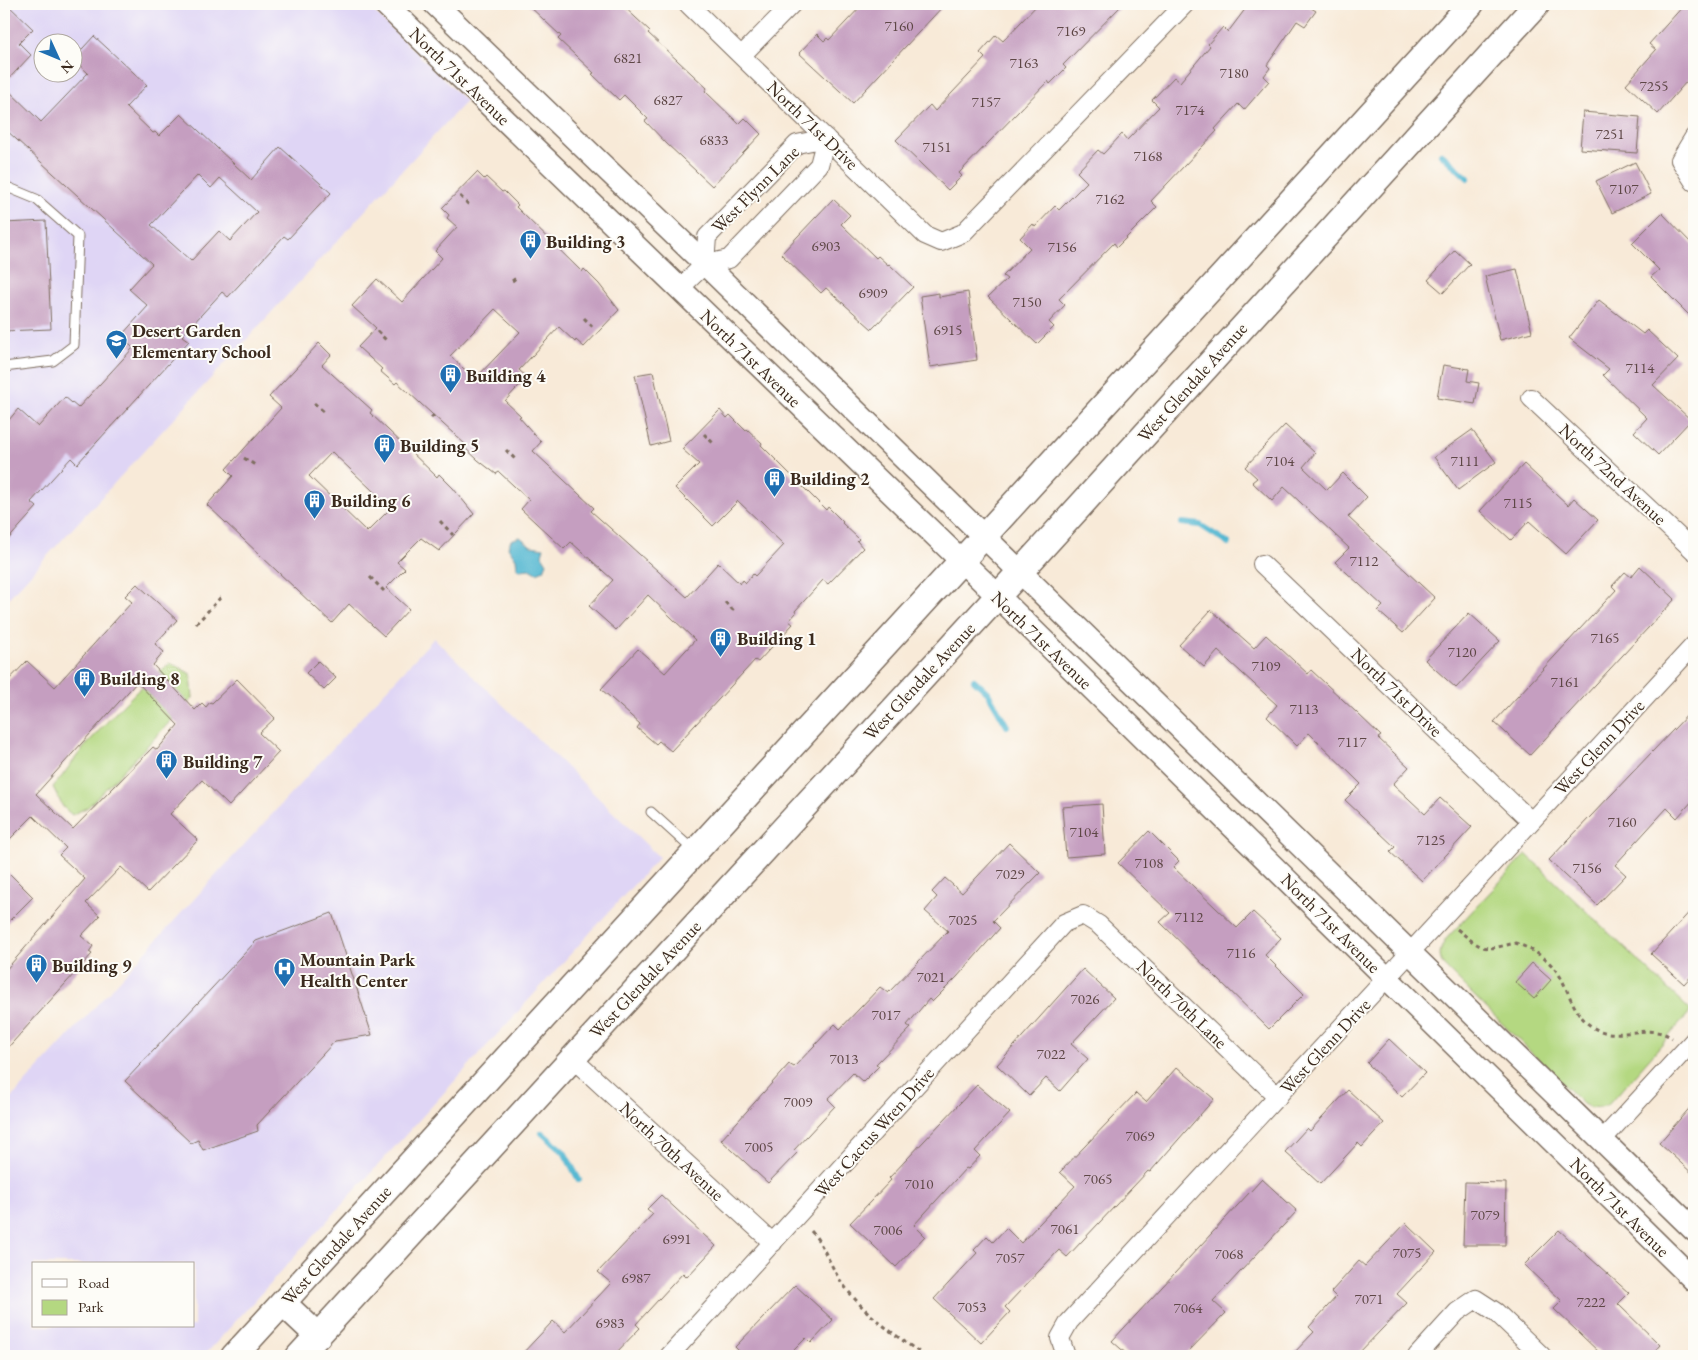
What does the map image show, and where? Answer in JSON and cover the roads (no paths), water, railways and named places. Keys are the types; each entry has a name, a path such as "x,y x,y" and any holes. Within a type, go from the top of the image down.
{"main road":[{"name":"West Glendale Avenue","path":"234,1356 1471,4"},
{"name":"West Glendale Avenue","path":"299,1356 1020,572 1537,4"},
{"path":"283,1303 318,1336"}],"street":[{"name":"North 71st Avenue","path":"385,4 998,596 1694,1280"},
{"name":"North 71st Avenue","path":"435,4 705,264 1694,1230"},
{"name":"North 71st Drive","path":"688,4 925,235 941,242 963,233 1185,4"},
{"path":"742,55 792,4"},
{"path":"1694,137 1680,160 1694,182"},
{"name":"West Flynn Lane","path":"826,138 819,165 729,259 705,264 706,237 797,144 826,138"},
{"path":"679,289 705,264"},
{"name":"North 72nd Avenue","path":"1531,398 1694,551"},
{"name":"North 71st Drive","path":"1262,564 1531,821"},
{"name":"West Glenn Drive","path":"1066,1356 1060,1338 1069,1322 1694,645"},
{"name":"North 70th Lane","path":"1083,915 1099,925 1278,1097"},
{"name":"West Cactus Wren Drive","path":"669,1356 1064,923 1083,915"},
{"path":"1602,1140 1690,1045"},
{"name":"North 70th Avenue","path":"572,1058 773,1243"},
{"path":"1417,1356 1457,1312 1476,1299 1496,1312 1542,1356"}],"lane":[{"path":"4,367 52,361 74,345 78,236 36,199 5,185"},
{"path":"651,812 696,852"}],"water":[{"path":"520,537 531,546 544,548 542,555 547,563 544,570 537,573 530,569 520,570 517,568 516,559 508,547 511,540"}],"waterway":[{"path":"1441,154 1468,178"},
{"path":"1182,523 1200,525 1228,543"},
{"path":"974,680 988,693 1007,726"},
{"path":"542,1133 564,1152 579,1180"}],"place":[{"name":"Building 3","path":"530,260"},
{"name":"Desert Garden Elementary School","path":"116,359"},
{"name":"Building 4","path":"450,394"},
{"name":"Building 5","path":"384,464"},
{"name":"Building 2","path":"774,497"},
{"name":"Building 6","path":"315,519"},
{"name":"Building 1","path":"721,657"},
{"name":"Building 8","path":"84,697"},
{"name":"Building 7","path":"167,780"},
{"name":"Building 9","path":"36,984"},
{"name":"Mountain Park Health Center","path":"284,988"}]}
